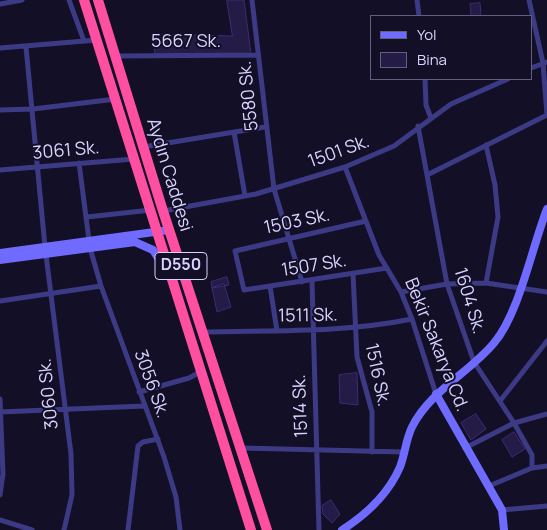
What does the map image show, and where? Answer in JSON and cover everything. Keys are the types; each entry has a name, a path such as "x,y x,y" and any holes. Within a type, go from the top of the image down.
{"highway":[{"name":"Aydın Caddesi","path":"84,0 151,210 164,231 202,332 267,530"},
{"name":"Aydın Caddesi","path":"98,0 163,211 164,231 174,282 251,530"}],"street":[{"path":"0,4 22,0"},
{"path":"69,0 84,41"},
{"name":"5580 Sk.","path":"252,0 274,188 302,282"},
{"path":"417,0 419,15"},
{"path":"427,175 547,115 545,62 529,0"},
{"path":"0,48 26,48 97,40"},
{"name":"3060 Sk.","path":"26,48 45,251 71,454 72,495 64,530"},
{"name":"5667 Sk.","path":"115,56 258,55"},
{"path":"532,68 545,62"},
{"path":"425,80 426,105 431,118"},
{"name":"1501 Sk.","path":"163,211 245,196 345,167 394,146 418,126 451,104 506,80"},
{"path":"0,110 33,109 116,99"},
{"name":"1604 Sk.","path":"418,126 447,284 474,362 514,423 532,455 532,468"},
{"path":"143,147 266,128"},
{"path":"234,132 245,196"},
{"path":"486,145 495,185 498,217 486,283"},
{"name":"3061 Sk.","path":"0,170 135,159"},
{"name":"3056 Sk.","path":"79,163 89,245 101,286 144,406 158,439 176,498 180,530"},
{"name":"Bekir Sakarya Cd.","path":"345,167 366,221 387,268 401,292 412,319 436,394 502,510 504,530"},
{"path":"343,530 366,514 387,490 399,468 412,427 436,394 495,342 511,314 547,209"},
{"path":"87,217 151,210"},
{"name":"1503 Sk.","path":"244,290 235,251 289,237 366,221"},
{"path":"0,260 164,231"},
{"path":"89,245 135,242 145,245 153,250 174,282"},
{"path":"0,253 45,251"},
{"name":"1507 Sk.","path":"244,290 387,268"},
{"name":"1516 Sk.","path":"353,274 356,357 372,412 372,452"},
{"name":"1514 Sk.","path":"312,281 319,530"},
{"path":"401,292 447,284 486,283 547,292"},
{"path":"0,301 51,295 101,286"},
{"path":"270,286 277,331"},
{"name":"1511 Sk.","path":"202,332 313,331 354,328 412,319"},
{"path":"500,401 547,341"},
{"path":"139,392 189,378 202,371"},
{"path":"0,399 3,474 0,495"},
{"path":"1,412 144,406"},
{"path":"465,448 514,423 547,414"},
{"path":"128,530 138,446 142,442 158,439"},
{"path":"241,448 404,452"},
{"path":"489,486 532,468 547,466"},
{"path":"502,510 547,506"},
{"path":"0,520 32,530"}],"building":[{"path":"227,0 244,0 251,54 155,54 153,34 232,36"},
{"path":"480,3 481,15 471,15 470,4"},
{"path":"227,277 229,285 212,288 211,282"},
{"path":"224,284 231,307 217,312 212,288"},
{"path":"357,373 358,405 340,403 339,375"},
{"path":"476,414 486,429 471,440 461,423"},
{"path":"514,432 525,449 512,457 502,440"},
{"path":"331,500 340,514 332,523 323,514 322,506"}]}
